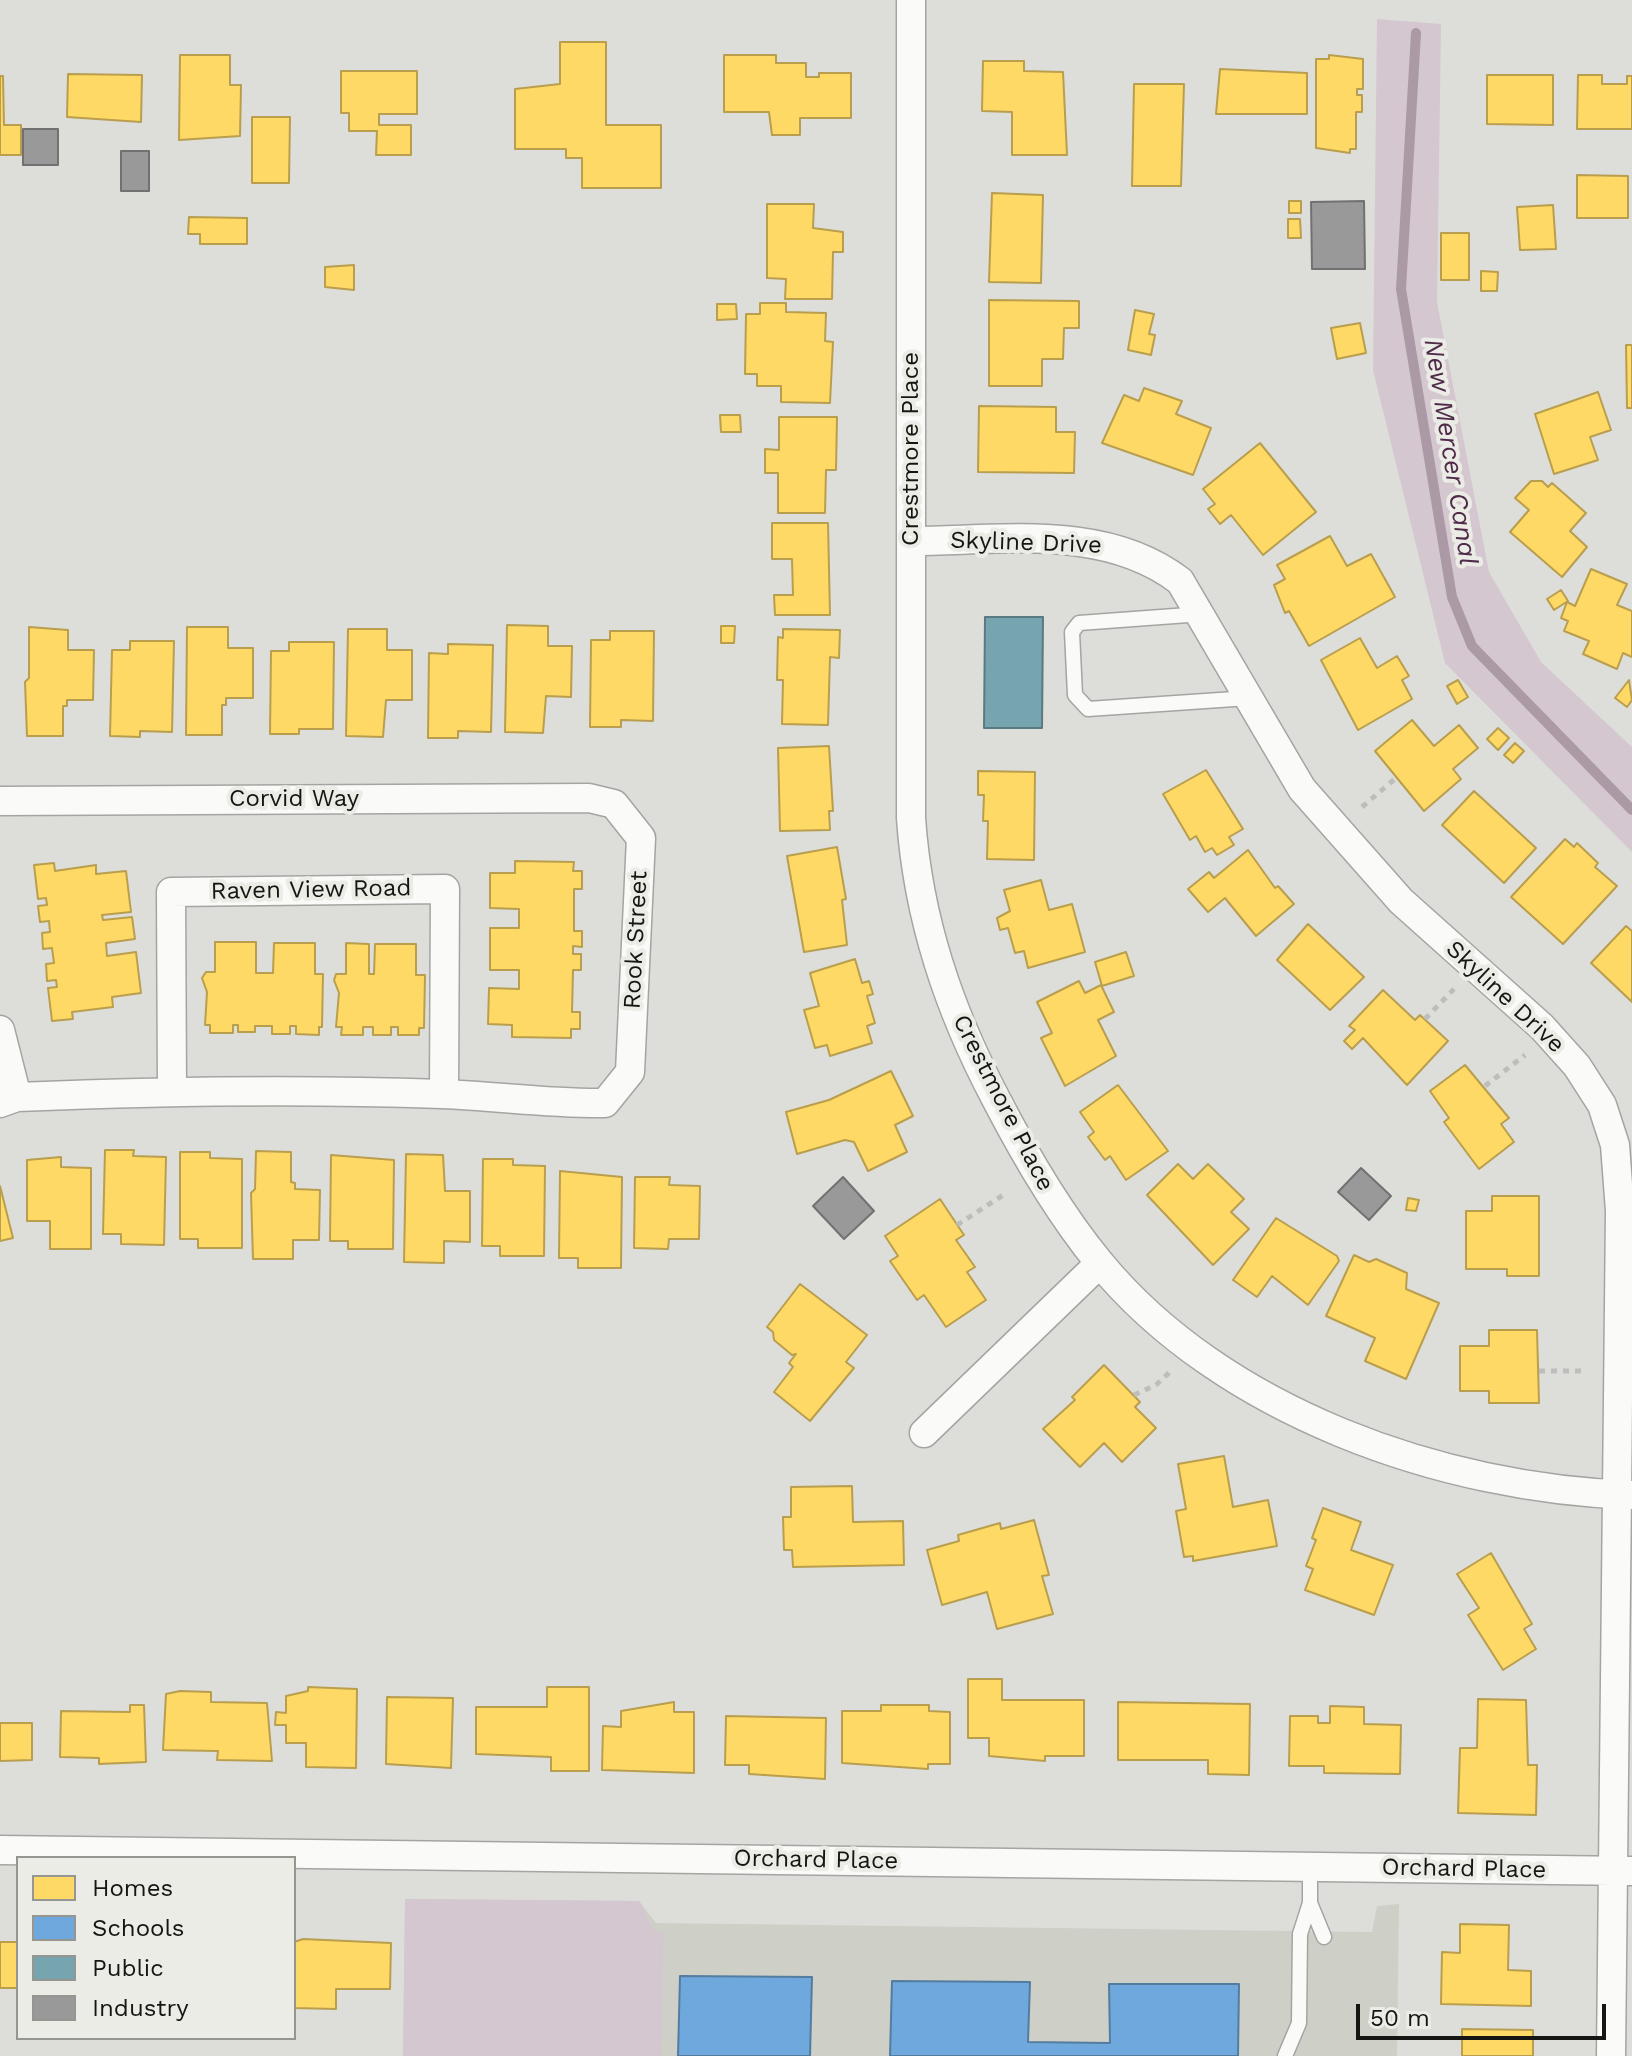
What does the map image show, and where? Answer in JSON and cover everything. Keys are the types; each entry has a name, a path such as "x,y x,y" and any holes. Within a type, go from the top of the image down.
{"street":[{"name":"Crestmore Place","path":"911,0 911,818 915,873 935,959 967,1043 1018,1142 1053,1200 1100,1263 1190,1349 1275,1401 1384,1449 1471,1474 1534,1487 1625,1495"},
{"name":"Skyline Drive","path":"911,541 1053,539 1114,546 1154,561 1180,581 1302,789 1401,901 1542,1027 1577,1066 1602,1105 1616,1151 1620,1211 1625,1495 1623,1871 1611,2056"},
{"name":"Corvid Way","path":"0,801 589,798"},
{"name":"Rook Street","path":"444,1094 559,1104 605,1103 630,1072 641,838 614,804 589,798"},
{"name":"Raven View Road","path":"172,1090 171,892 445,889 444,1094"},
{"path":"0,1030 9,1100 172,1090 444,1094"},
{"path":"924,1433 1100,1263"},
{"name":"Orchard Place","path":"0,1850 1623,1871"}],"lane":[{"path":"1202,614 1079,623 1072,632 1075,695 1088,709 1249,698"},
{"path":"1285,2056 1299,2023 1300,1934 1310,1903 1310,1867"},
{"path":"1310,1903 1324,1937"}],"path":[{"path":"1362,807 1396,778"},
{"path":"1425,1019 1454,988"},
{"path":"1485,1086 1525,1055"},
{"path":"957,1225 1005,1194"},
{"path":"1134,1395 1156,1385 1173,1369"},
{"path":"1539,1371 1585,1371"}],"shaded area":[{"path":"1377,19 1441,24 1437,302 1489,572 1541,662 1632,747 1632,852 1445,663 1373,370"},
{"path":"405,1899 639,1901 656,1923 1372,1932 1377,1906 1399,1904 1397,2056 403,2056"},
{"path":"405,1899 639,1901 654,1931 663,1932 662,2056 403,2056"}],"building: Homes":[{"path":"560,42 606,42 606,125 661,125 661,188 582,188 582,158 566,158 566,149 515,149 515,89 560,84"},
{"path":"180,55 230,55 230,85 241,85 240,136 179,140"},
{"path":"724,55 776,55 776,63 806,63 806,77 819,77 819,73 851,73 851,118 800,118 800,135 772,135 769,112 724,112"},
{"path":"1329,55 1363,59 1363,89 1357,89 1357,95 1362,95 1362,112 1356,112 1356,149 1350,149 1350,153 1316,148 1316,59 1329,59"},
{"path":"983,61 1024,61 1024,71 1063,72 1067,155 1012,155 1012,112 982,111"},
{"path":"1220,69 1307,73 1307,114 1216,114"},
{"path":"341,71 417,71 417,114 379,114 379,125 411,125 411,155 376,155 377,131 349,131 349,113 341,113"},
{"path":"68,74 142,75 141,122 67,117"},
{"path":"1487,75 1553,75 1553,125 1487,124"},
{"path":"1578,75 1602,75 1602,84 1627,84 1627,76 1632,76 1632,129 1577,129"},
{"path":"0,76 3,76 4,125 21,125 21,155 0,155"},
{"path":"1134,84 1184,84 1181,186 1132,186"},
{"path":"252,117 290,117 289,183 252,183"},
{"path":"1577,175 1628,176 1628,218 1577,218"},
{"path":"992,193 1043,195 1041,283 989,282"},
{"path":"1289,201 1301,201 1301,213 1289,213"},
{"path":"767,204 814,204 813,228 843,232 843,252 833,252 832,299 785,299 786,279 767,278"},
{"path":"1553,205 1556,249 1520,250 1517,207"},
{"path":"189,217 247,218 247,244 200,244 200,234 188,234"},
{"path":"1288,219 1300,219 1301,238 1288,238"},
{"path":"1441,233 1469,233 1469,280 1441,280"},
{"path":"354,265 354,290 325,287 325,267"},
{"path":"1481,271 1498,272 1497,291 1481,291"},
{"path":"989,300 1079,301 1079,328 1064,328 1063,359 1042,359 1042,386 989,386"},
{"path":"760,303 786,303 786,312 826,313 825,341 833,342 830,403 781,402 781,386 757,386 757,374 745,374 746,314 760,314"},
{"path":"717,304 736,304 737,319 717,320"},
{"path":"1135,310 1154,314 1149,334 1155,335 1151,355 1128,350"},
{"path":"1360,323 1366,353 1337,359 1331,328"},
{"path":"1626,345 1632,345 1632,408 1627,408"},
{"path":"1144,388 1182,401 1176,414 1211,428 1193,475 1102,443 1124,395 1139,401"},
{"path":"1598,392 1611,430 1590,437 1598,460 1554,474 1535,414"},
{"path":"979,406 1056,407 1056,432 1075,432 1074,473 978,472"},
{"path":"720,415 740,415 741,432 721,432"},
{"path":"779,417 837,417 836,470 826,470 825,513 778,513 778,473 765,473 765,449 779,450"},
{"path":"1260,443 1316,512 1263,555 1231,515 1220,524 1208,509 1215,504 1203,489"},
{"path":"1531,481 1542,481 1548,487 1552,483 1586,513 1570,531 1587,547 1562,577 1510,532 1529,510 1515,498"},
{"path":"772,523 828,523 830,615 775,615 774,595 793,595 792,559 772,559"},
{"path":"1330,536 1347,566 1371,554 1395,597 1309,646 1289,611 1285,613 1274,585 1285,579 1277,565"},
{"path":"1591,569 1627,584 1617,605 1632,611 1632,657 1623,653 1617,669 1583,654 1589,641 1564,631 1568,621 1561,618 1567,602 1575,606"},
{"path":"1561,590 1568,601 1554,610 1547,599"},
{"path":"507,625 548,626 548,646 572,646 571,697 546,696 543,733 505,732"},
{"path":"721,626 735,626 734,643 721,643"},
{"path":"29,627 68,630 68,650 94,650 93,700 67,700 67,706 63,706 63,736 27,736 25,682 29,678"},
{"path":"187,627 228,627 228,648 253,648 253,698 226,698 226,705 222,705 222,735 186,735"},
{"path":"348,629 387,629 387,650 412,650 412,700 386,700 383,737 346,736"},
{"path":"783,629 840,630 839,658 830,657 828,725 782,724 783,680 777,680 778,637 783,638"},
{"path":"610,631 654,631 653,721 621,720 621,727 590,727 591,640 610,640"},
{"path":"1360,638 1377,668 1397,656 1409,676 1402,680 1412,699 1358,730 1321,660"},
{"path":"130,641 174,641 172,732 140,731 140,737 110,736 112,650 130,650"},
{"path":"289,642 334,642 333,729 299,729 299,734 270,734 271,651 289,651"},
{"path":"448,644 493,645 491,732 458,731 458,738 428,738 429,653 448,654"},
{"path":"1458,680 1468,697 1457,704 1447,686"},
{"path":"1629,680 1632,700 1627,707 1615,698"},
{"path":"1412,720 1434,746 1459,725 1478,748 1453,769 1461,779 1424,811 1375,751"},
{"path":"1498,728 1509,738 1498,750 1487,739"},
{"path":"1515,743 1524,751 1513,763 1504,755"},
{"path":"829,746 833,811 829,811 830,830 780,831 778,748"},
{"path":"1206,770 1243,829 1229,837 1234,845 1217,855 1212,848 1205,852 1196,836 1190,840 1163,794"},
{"path":"978,771 1035,772 1034,860 987,859 988,821 983,821 984,795 978,795"},
{"path":"1474,791 1536,848 1504,883 1442,825"},
{"path":"1565,839 1574,847 1577,843 1598,863 1595,867 1617,886 1563,944 1511,897"},
{"path":"837,847 846,899 842,900 847,945 804,952 787,856"},
{"path":"1248,850 1275,888 1278,886 1294,904 1256,936 1225,898 1208,912 1188,889 1209,872 1214,878"},
{"path":"515,861 574,862 573,871 582,871 582,889 574,889 574,931 582,931 582,947 573,946 573,954 581,954 581,970 573,970 572,1012 580,1012 580,1029 571,1029 571,1038 512,1037 512,1025 488,1024 489,988 519,989 519,970 490,970 490,928 519,928 519,909 490,908 490,873 515,873"},
{"path":"54,863 55,871 96,865 96,874 126,871 131,912 102,915 103,920 132,917 135,939 106,943 107,956 136,952 141,993 112,997 113,1007 72,1012 73,1019 52,1021 48,988 57,987 56,980 47,981 46,964 54,963 52,948 43,949 42,933 50,932 49,921 40,922 38,906 47,905 46,898 38,899 34,865"},
{"path":"1041,880 1049,910 1072,904 1085,952 1028,968 1024,951 1015,953 1008,928 1000,930 997,918 1010,911 1004,890"},
{"path":"1308,924 1364,977 1330,1010 1277,960"},
{"path":"1626,926 1632,931 1632,1002 1591,963"},
{"path":"215,942 256,942 256,973 273,973 274,943 315,943 315,974 323,974 322,1027 319,1027 319,1035 296,1034 296,1026 290,1026 290,1034 272,1034 272,1026 255,1026 255,1032 238,1032 238,1025 233,1025 233,1033 210,1033 210,1025 205,1025 207,992 202,978 206,972 215,972"},
{"path":"346,943 369,944 369,974 374,974 375,944 416,944 416,975 425,975 424,1028 419,1028 419,1035 398,1035 398,1027 391,1027 391,1035 373,1035 373,1027 363,1027 363,1035 341,1035 342,1027 336,1027 339,993 334,980 336,974 346,974"},
{"path":"1126,952 1134,976 1102,986 1095,962"},
{"path":"855,959 862,983 869,981 873,994 867,996 875,1023 867,1026 872,1043 830,1056 827,1045 815,1048 804,1010 819,1006 810,973"},
{"path":"1079,981 1085,993 1101,985 1114,1012 1098,1020 1116,1056 1065,1086 1041,1038 1052,1033 1037,1002"},
{"path":"1383,990 1415,1020 1420,1015 1448,1041 1407,1085 1363,1038 1352,1049 1344,1041 1355,1030 1349,1026"},
{"path":"1465,1065 1509,1118 1501,1124 1514,1142 1479,1169 1444,1122 1449,1118 1430,1091"},
{"path":"891,1071 913,1116 895,1125 907,1152 868,1171 854,1142 845,1140 797,1154 786,1112 829,1100"},
{"path":"1118,1085 1168,1151 1126,1180 1110,1156 1105,1160 1088,1137 1094,1132 1080,1112"},
{"path":"105,1150 134,1150 133,1156 166,1157 164,1245 121,1244 121,1234 103,1234"},
{"path":"256,1151 291,1152 291,1182 295,1183 295,1189 320,1190 319,1240 293,1240 293,1259 253,1259 251,1193 255,1189"},
{"path":"180,1152 210,1152 210,1158 242,1159 242,1248 198,1248 198,1239 180,1239"},
{"path":"406,1154 443,1155 445,1191 470,1191 470,1242 444,1241 444,1263 404,1262"},
{"path":"331,1155 394,1160 393,1249 348,1249 348,1241 330,1241"},
{"path":"61,1157 61,1167 91,1168 91,1249 50,1249 50,1221 27,1221 27,1160"},
{"path":"483,1159 513,1159 513,1165 545,1166 544,1256 500,1256 500,1246 482,1246"},
{"path":"1178,1164 1193,1179 1208,1164 1244,1199 1231,1212 1249,1229 1213,1265 1147,1195"},
{"path":"560,1171 622,1177 621,1268 578,1268 578,1258 559,1258"},
{"path":"635,1177 670,1177 669,1185 700,1186 699,1239 669,1239 668,1249 634,1248"},
{"path":"0,1186 13,1238 0,1241"},
{"path":"1492,1196 1539,1196 1539,1276 1507,1276 1507,1269 1466,1269 1466,1211 1492,1211"},
{"path":"1408,1198 1419,1200 1416,1211 1406,1210"},
{"path":"940,1199 964,1235 956,1240 975,1267 967,1272 986,1300 946,1327 924,1295 917,1300 890,1261 898,1256 885,1236"},
{"path":"1276,1218 1337,1256 1339,1261 1308,1305 1272,1276 1257,1297 1233,1280"},
{"path":"1354,1255 1369,1262 1376,1259 1407,1273 1406,1289 1439,1303 1406,1379 1365,1361 1375,1338 1326,1316"},
{"path":"800,1284 867,1335 846,1362 854,1368 810,1421 774,1392 793,1367 789,1363 796,1354 792,1355 774,1340 773,1332 767,1327"},
{"path":"1489,1330 1537,1330 1539,1403 1489,1403 1489,1391 1460,1391 1460,1346 1489,1346"},
{"path":"1104,1365 1140,1402 1135,1407 1156,1428 1122,1462 1104,1443 1080,1467 1043,1429 1075,1400 1072,1397"},
{"path":"1224,1456 1233,1507 1268,1500 1277,1546 1193,1561 1193,1556 1184,1557 1176,1511 1186,1509 1178,1464"},
{"path":"852,1486 853,1522 903,1521 904,1565 793,1567 792,1550 784,1550 783,1517 791,1517 791,1487"},
{"path":"1323,1508 1361,1522 1351,1550 1393,1565 1374,1615 1305,1590 1313,1569 1306,1566 1316,1540 1312,1538"},
{"path":"1034,1520 1049,1575 1042,1576 1053,1614 997,1629 987,1592 942,1605 927,1550 959,1541 958,1535 1000,1523 1001,1529"},
{"path":"1491,1553 1532,1624 1524,1629 1536,1649 1503,1670 1468,1615 1479,1608 1457,1574"},
{"path":"968,1679 1002,1679 1002,1700 1084,1700 1084,1756 1045,1756 1045,1761 989,1756 989,1738 968,1738"},
{"path":"308,1687 357,1689 356,1768 306,1767 306,1743 286,1743 286,1725 275,1725 276,1712 286,1713 286,1696 308,1691"},
{"path":"547,1687 589,1687 589,1771 551,1771 551,1757 476,1754 476,1707 547,1707"},
{"path":"211,1692 211,1702 267,1703 272,1761 217,1760 218,1751 163,1750 166,1694"},
{"path":"387,1697 453,1698 451,1768 386,1764"},
{"path":"1478,1699 1526,1700 1528,1765 1537,1765 1536,1815 1458,1813 1460,1748 1477,1748"},
{"path":"674,1702 674,1712 694,1712 694,1773 602,1770 603,1726 621,1727 621,1711"},
{"path":"1118,1702 1250,1704 1249,1775 1208,1774 1208,1760 1118,1760"},
{"path":"130,1705 144,1705 146,1762 99,1764 99,1758 60,1757 61,1711 130,1712"},
{"path":"881,1705 929,1705 929,1711 950,1712 950,1764 928,1764 928,1769 842,1763 842,1711 881,1711"},
{"path":"1330,1706 1364,1707 1364,1724 1401,1725 1400,1774 1324,1773 1324,1766 1289,1766 1290,1716 1318,1716 1318,1723 1330,1723"},
{"path":"726,1716 826,1718 825,1779 749,1774 749,1765 725,1765"},
{"path":"0,1723 32,1723 32,1760 0,1761"},
{"path":"1460,1924 1509,1925 1508,1970 1531,1971 1531,2006 1441,2004 1442,1952 1460,1953"},
{"path":"303,1939 391,1943 390,1989 336,1989 336,2009 296,2008 296,1941"},
{"path":"0,1942 16,1942 16,1988 0,1988"},
{"path":"1462,2029 1533,2030 1533,2056 1462,2056"}],"building: Schools":[{"path":"680,1976 812,1977 810,2056 678,2056"},
{"path":"892,1981 1030,1982 1028,2042 1110,2043 1109,1984 1239,1984 1238,2056 890,2056"}],"building: Public":[{"path":"985,617 1043,617 1042,728 984,728"}],"building: Industry":[{"path":"23,129 58,129 58,165 23,165"},
{"path":"121,151 149,151 149,191 121,191"},
{"path":"1364,201 1365,269 1312,269 1311,202"},
{"path":"1361,1168 1391,1196 1369,1220 1338,1192"},
{"path":"843,1177 874,1211 844,1239 813,1206"}],"waterway":[{"name":"New Mercer Canal","path":"1416,33 1401,289 1452,597 1472,646 1632,810"}]}
